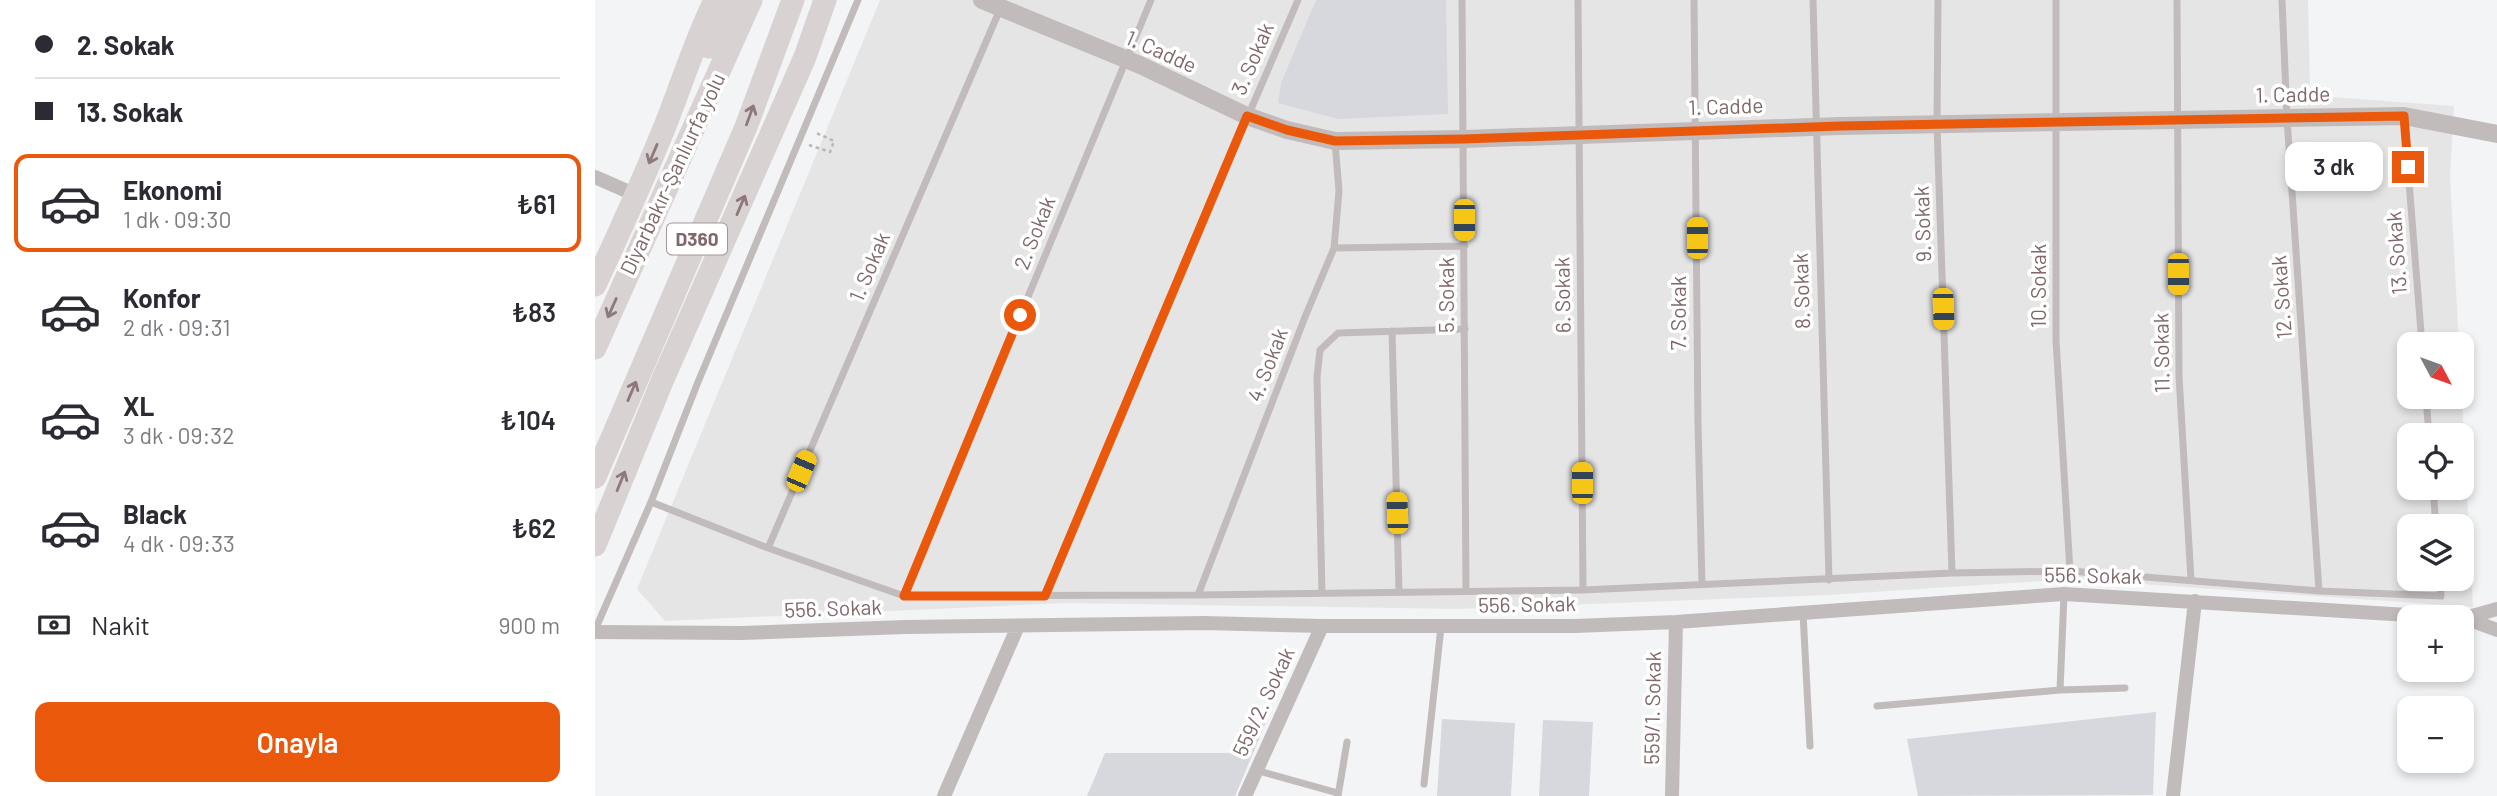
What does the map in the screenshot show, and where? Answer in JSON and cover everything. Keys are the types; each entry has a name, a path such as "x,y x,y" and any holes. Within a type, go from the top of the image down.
{"highway":[{"path":"595,285 668,119 701,29 715,0"},
{"path":"668,119 734,0"},
{"name":"Diyarbakır-Şanlıurfa yolu","path":"595,348 751,0"},
{"name":"Diyarbakır-Şanlıurfa yolu","path":"595,477 746,127 793,0"},
{"path":"595,545 663,379 805,57 825,0"},
{"path":"663,379 697,276 716,196"}],"street":[{"name":"1. Cadde","path":"982,0 1003,4 1247,116 1287,130 1335,141 1815,127 2404,116 2497,134"},
{"path":"595,177 636,195"},
{"name":"556. Sokak","path":"595,631 741,633 1203,623 1575,626 1676,622 2064,594 2397,614"},
{"path":"2172,796 2195,601"},
{"path":"2474,615 2497,609"},
{"name":"559/1. Sokak","path":"1672,796 1676,622"},
{"path":"2474,622 2497,630"},
{"path":"944,796 1018,626"},
{"name":"559/2. Sokak","path":"1245,796 1322,626"}],"lane":[{"path":"595,631 858,0"},
{"name":"2. Sokak","path":"904,596 1151,0"},
{"name":"3. Sokak","path":"1045,596 1298,0"},
{"name":"5. Sokak","path":"1462,0 1466,590"},
{"name":"6. Sokak","path":"1578,0 1583,590"},
{"name":"7. Sokak","path":"1694,0 1697,424 1702,584"},
{"name":"8. Sokak","path":"1813,0 1829,580"},
{"name":"9. Sokak","path":"1938,0 1937,125 1952,573"},
{"name":"10. Sokak","path":"2056,0 2056,340 2070,571"},
{"name":"11. Sokak","path":"2177,0 2179,376 2191,580"},
{"name":"12. Sokak","path":"2282,0 2287,118 2319,590"},
{"name":"1. Sokak","path":"768,548 1003,4"},
{"name":"13. Sokak","path":"2404,116 2421,332"},
{"name":"4. Sokak","path":"1198,595 1334,248 1339,191 1335,141"},
{"path":"1334,248 1465,246"},
{"path":"1322,593 1317,377 1320,350 1338,334 1465,329"},
{"path":"1392,331 1399,592"},
{"path":"651,502 768,548 904,596 1583,590 1952,573 2070,571 2319,590 2441,596 2441,591"},
{"path":"2060,690 2064,594"},
{"path":"1803,612 1810,746"},
{"path":"1424,785 1441,626"},
{"path":"1877,706 2060,690 2125,688"},
{"path":"1255,770 1338,795 1347,742"}],"path":[{"path":"799,142 830,152 834,141 807,128"}],"shaded area":[{"path":"880,0 2308,0 2310,89 2317,96 2454,106 2450,176 2458,332 2397,332 2397,410 2463,410 2463,423 2397,423 2397,500 2467,500 2468,514 2397,514 2397,591 2472,591 2473,605 2070,579 1828,595 1457,609 1067,603 665,621 637,589"},
{"path":"1316,0 1446,0 1448,114 1338,119 1278,103 1281,83"},
{"path":"2156,712 2153,795 1918,796 1907,739"},
{"path":"1258,719 1267,720 1235,796 1087,796 1105,753 1236,753"},
{"path":"1442,719 1515,723 1511,796 1437,796"},
{"path":"1543,720 1593,722 1589,796 1539,796"}],"route":[{"path":"1020,315 904,596 1045,596 1247,116 1287,130 1335,141 1840,126 2404,116 2408,167"}]}
